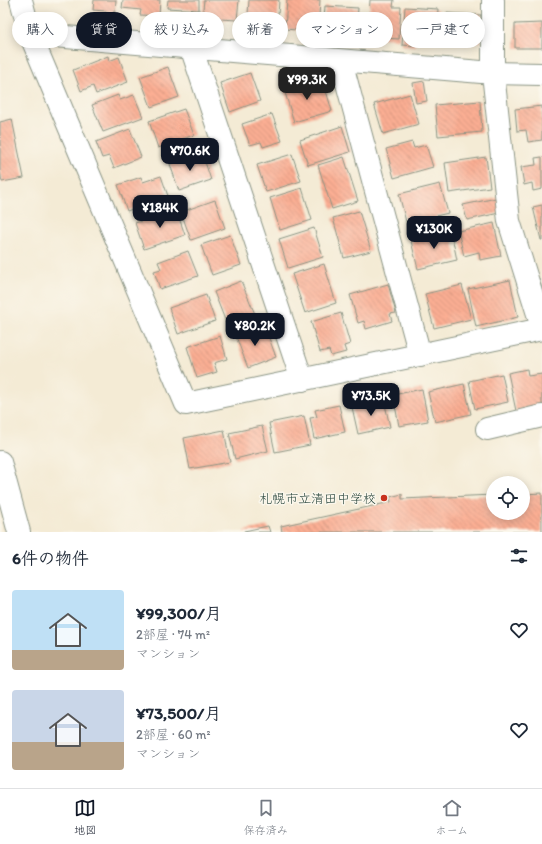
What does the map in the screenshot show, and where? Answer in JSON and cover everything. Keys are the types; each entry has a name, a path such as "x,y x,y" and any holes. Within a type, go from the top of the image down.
{"street":[{"path":"21,0 24,12"},
{"path":"36,48 186,404 420,356 542,328 509,221 493,73 493,0"},
{"path":"68,37 140,43"},
{"path":"191,48 302,380"},
{"path":"202,48 493,73 542,74"},
{"path":"340,61 420,356"},
{"path":"487,429 542,416"},
{"path":"0,462 19,532"}],"building":[{"path":"94,0 116,0 115,12 93,10"},
{"path":"123,0 160,0 159,12 141,12 141,10 122,8"},
{"path":"168,0 199,0 199,10 167,8"},
{"path":"204,0 239,0 238,12 232,12 232,20 224,19 224,12 203,12"},
{"path":"249,0 279,0 278,12 248,12"},
{"path":"287,0 320,0 319,12 296,12 296,30 288,29 288,12 286,12"},
{"path":"370,0 394,0 393,7 401,7 399,39 393,39 393,12 369,12"},
{"path":"325,6 358,8 358,12 325,12"},
{"path":"405,7 438,9 438,12 405,12"},
{"path":"542,23 542,48 515,48 515,24"},
{"path":"108,56 109,61 119,57 128,82 96,94 93,86 81,91 73,70"},
{"path":"168,67 179,97 151,107 140,77"},
{"path":"250,73 260,101 230,112 220,83"},
{"path":"424,81 427,101 416,103 413,83"},
{"path":"297,82 300,91 324,84 332,111 294,122 283,86"},
{"path":"410,94 419,124 383,134 374,104"},
{"path":"118,95 120,100 134,95 143,117 103,132 92,105"},
{"path":"480,101 482,132 438,136 435,105"},
{"path":"542,106 542,140 528,142 526,130 517,131 515,109"},
{"path":"184,109 194,135 158,148 149,121"},
{"path":"272,114 282,141 263,147 261,142 250,145 242,124"},
{"path":"12,119 24,178 2,182 0,171 0,122"},
{"path":"342,126 350,152 308,165 300,140"},
{"path":"130,129 141,157 114,168 109,156 102,158 96,142"},
{"path":"412,142 414,148 426,145 433,167 394,178 386,149"},
{"path":"202,153 211,180 179,191 170,164"},
{"path":"292,154 301,181 266,192 257,165"},
{"path":"344,157 358,201 332,209 318,165"},
{"path":"486,157 490,187 449,193 445,163"},
{"path":"542,157 542,189 533,191 532,183 524,185 521,167 536,165 535,158"},
{"path":"161,176 168,196 127,211 118,185 141,177 143,182"},
{"path":"440,184 448,213 436,216 438,222 408,230 399,194"},
{"path":"302,188 312,220 280,230 270,198"},
{"path":"501,197 504,212 467,220 463,205"},
{"path":"215,200 225,228 191,240 181,212"},
{"path":"542,205 542,240 541,240 533,207"},
{"path":"176,209 185,235 144,249 135,223"},
{"path":"359,211 371,251 344,258 333,218"},
{"path":"494,223 501,256 480,260 479,252 464,256 458,231"},
{"path":"314,228 323,257 288,268 279,239"},
{"path":"451,232 457,260 418,269 411,241"},
{"path":"230,235 241,265 212,275 201,245"},
{"path":"188,251 198,276 160,289 154,271 161,269 158,262"},
{"path":"324,264 336,303 305,313 292,274"},
{"path":"510,280 518,317 476,327 468,289"},
{"path":"241,281 255,314 227,325 214,292"},
{"path":"388,284 396,313 390,314 392,321 366,329 364,321 358,323 350,295"},
{"path":"462,285 471,319 434,328 425,294"},
{"path":"206,295 215,321 178,334 169,308"},
{"path":"341,313 350,344 344,346 346,352 331,356 329,350 320,352 311,322"},
{"path":"252,328 254,334 266,330 276,357 248,368 235,334"},
{"path":"220,336 227,359 214,363 217,372 197,378 187,347"},
{"path":"527,369 528,376 542,374 542,406 516,411 508,373"},
{"path":"502,374 508,402 475,409 469,381"},
{"path":"464,384 471,414 435,422 428,392"},
{"path":"422,389 428,421 399,426 393,395"},
{"path":"384,400 390,427 358,434 352,407"},
{"path":"339,405 345,432 314,439 310,418 317,417 315,410"},
{"path":"304,416 310,445 275,452 269,423"},
{"path":"262,426 268,451 235,459 229,433"},
{"path":"224,430 230,462 190,469 184,438"},
{"path":"542,493 542,532 282,532 281,526 391,502 390,497 402,494 402,499 486,495 486,520 530,520 530,494"},
{"path":"268,526 270,532 244,532 244,531"}],"place":[{"name":"札幌市立清田中学校","path":"384,498"}]}
